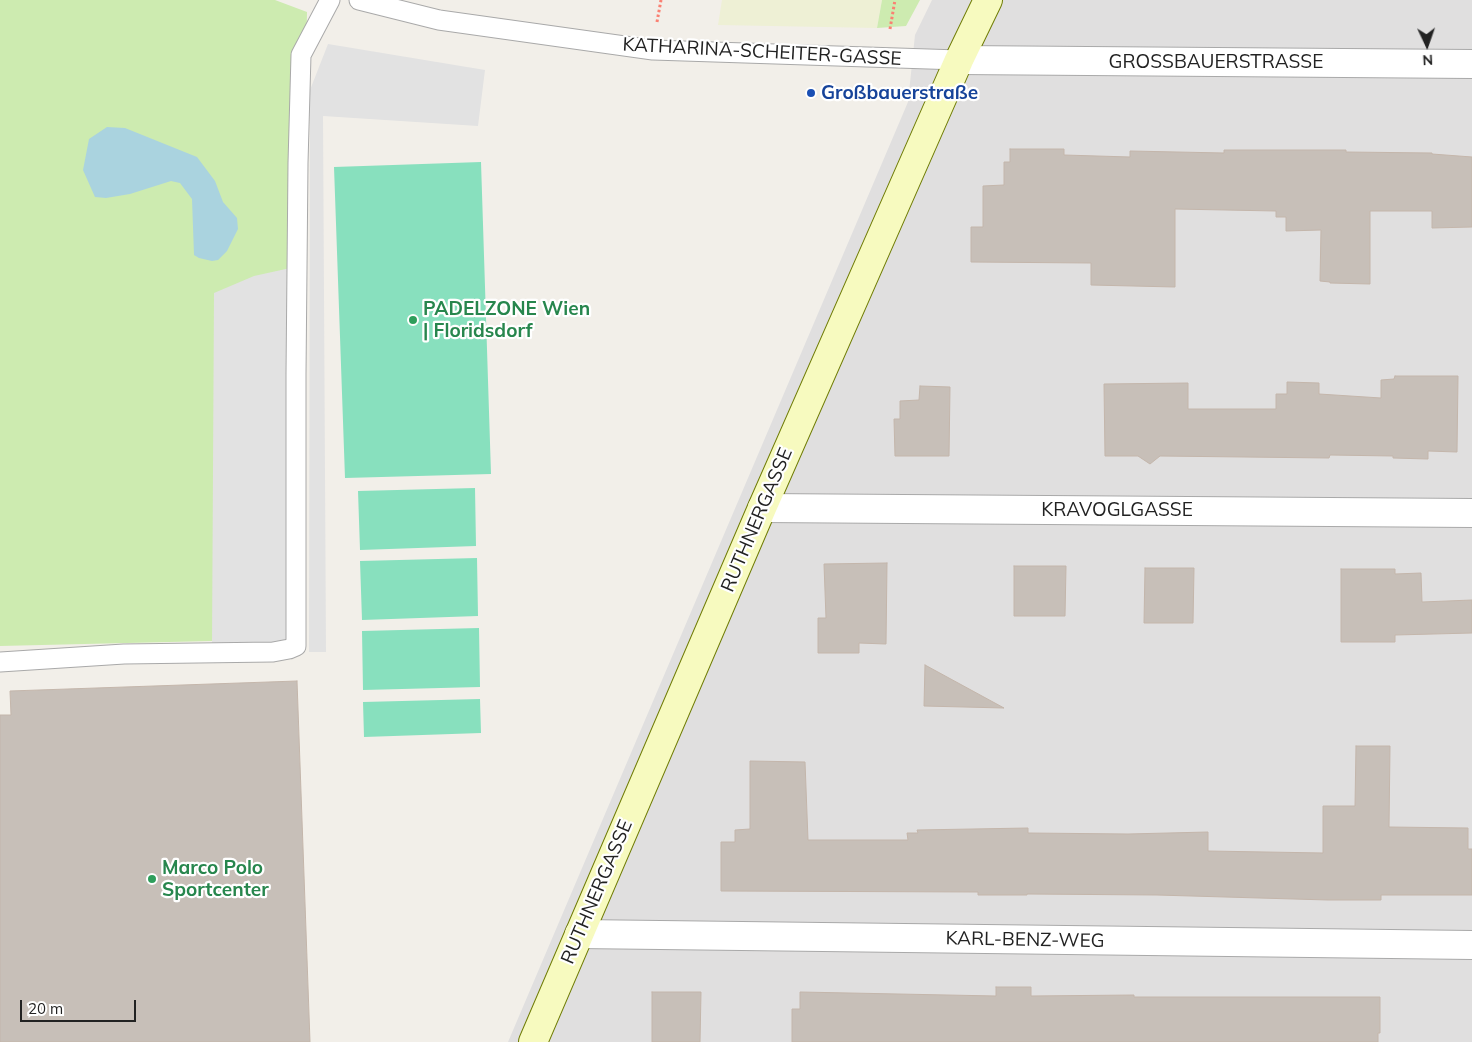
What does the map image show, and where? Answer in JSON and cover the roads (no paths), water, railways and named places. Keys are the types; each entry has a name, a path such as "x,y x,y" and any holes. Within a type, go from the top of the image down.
{"street":[{"name":"RUTHNERGASSE","path":"533,1042 762,508 959,60 988,0"},
{"name":"GROSSBAUERSTRASSE","path":"959,60 1472,64"},
{"name":"KRAVOGLGASSE","path":"762,508 1472,513"},
{"name":"KARL-BENZ-WEG","path":"579,934 1472,945"}],"lane":[{"path":"0,662 124,654 272,652 296,646 296,374 300,55 330,0"},
{"name":"KATHARINA-SCHEITER-GASSE","path":"359,0 439,20 652,50 959,60"}],"water":[{"path":"107,127 125,128 197,157 215,181 223,202 237,218 238,229 227,251 218,260 212,261 194,255 192,199 180,183 171,181 130,194 106,198 95,197 83,170 89,139"}],"place":[{"name":"Großbauerstraße","path":"811,93"},
{"name":"PADELZONE Wien | Floridsdorf","path":"413,320"},
{"name":"Marco Polo Sportcenter","path":"152,879"}]}
